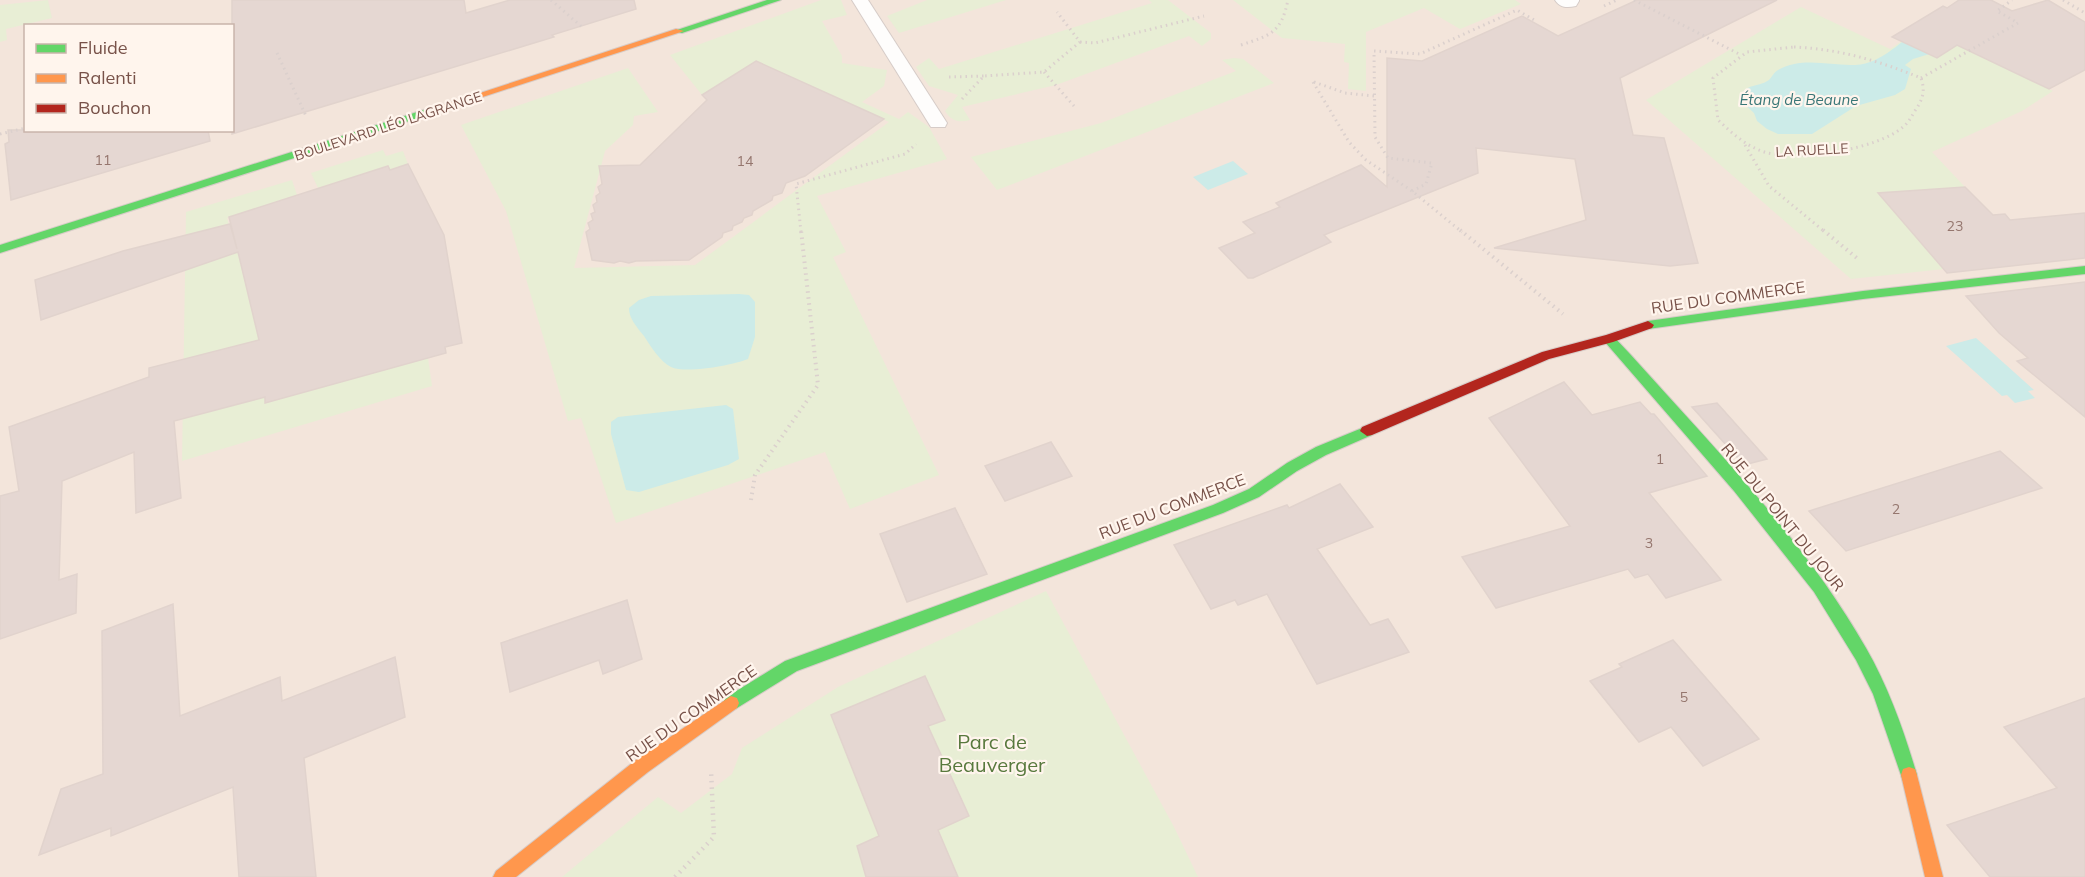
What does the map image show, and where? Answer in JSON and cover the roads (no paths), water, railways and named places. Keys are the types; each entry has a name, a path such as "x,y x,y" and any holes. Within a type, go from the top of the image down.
{"street":[{"name":"BOULEVARD LÉO LAGRANGE","path":"0,249 776,0"},
{"name":"RUE DU COMMERCE","path":"502,877 637,769 743,693 791,666 1218,509 1254,493 1292,467 1321,451 1546,355 1609,339 1650,324 1863,295 2085,270"},
{"name":"RUE DU POINT DU JOUR","path":"1609,339 1778,532 1828,599 1867,661 1888,709 1909,775 1934,877"}],"lane":[{"path":"860,0 938,123"}],"water":[{"name":"Étang de Beaune","path":"1921,28 1936,52 1913,59 1905,65 1911,69 1905,89 1895,95 1856,106 1812,134 1778,134 1767,129 1757,121 1754,113 1739,99 1749,87 1764,83 1777,71 1790,65 1814,63 1860,65 1876,60"},
{"path":"1233,161 1248,174 1208,190 1193,177"},
{"path":"749,295 755,302 755,337 748,359 721,366 687,370 667,365 636,326 629,312 629,308 639,300 651,296"},
{"path":"1976,338 2034,390 2028,391 2035,398 2015,403 2007,395 2002,396 1946,346"},
{"path":"726,405 733,409 739,459 728,465 639,492 626,490 611,434 611,422 618,417"}],"park label":[{"name":"Parc de Beauverger","path":"992,754"}]}
